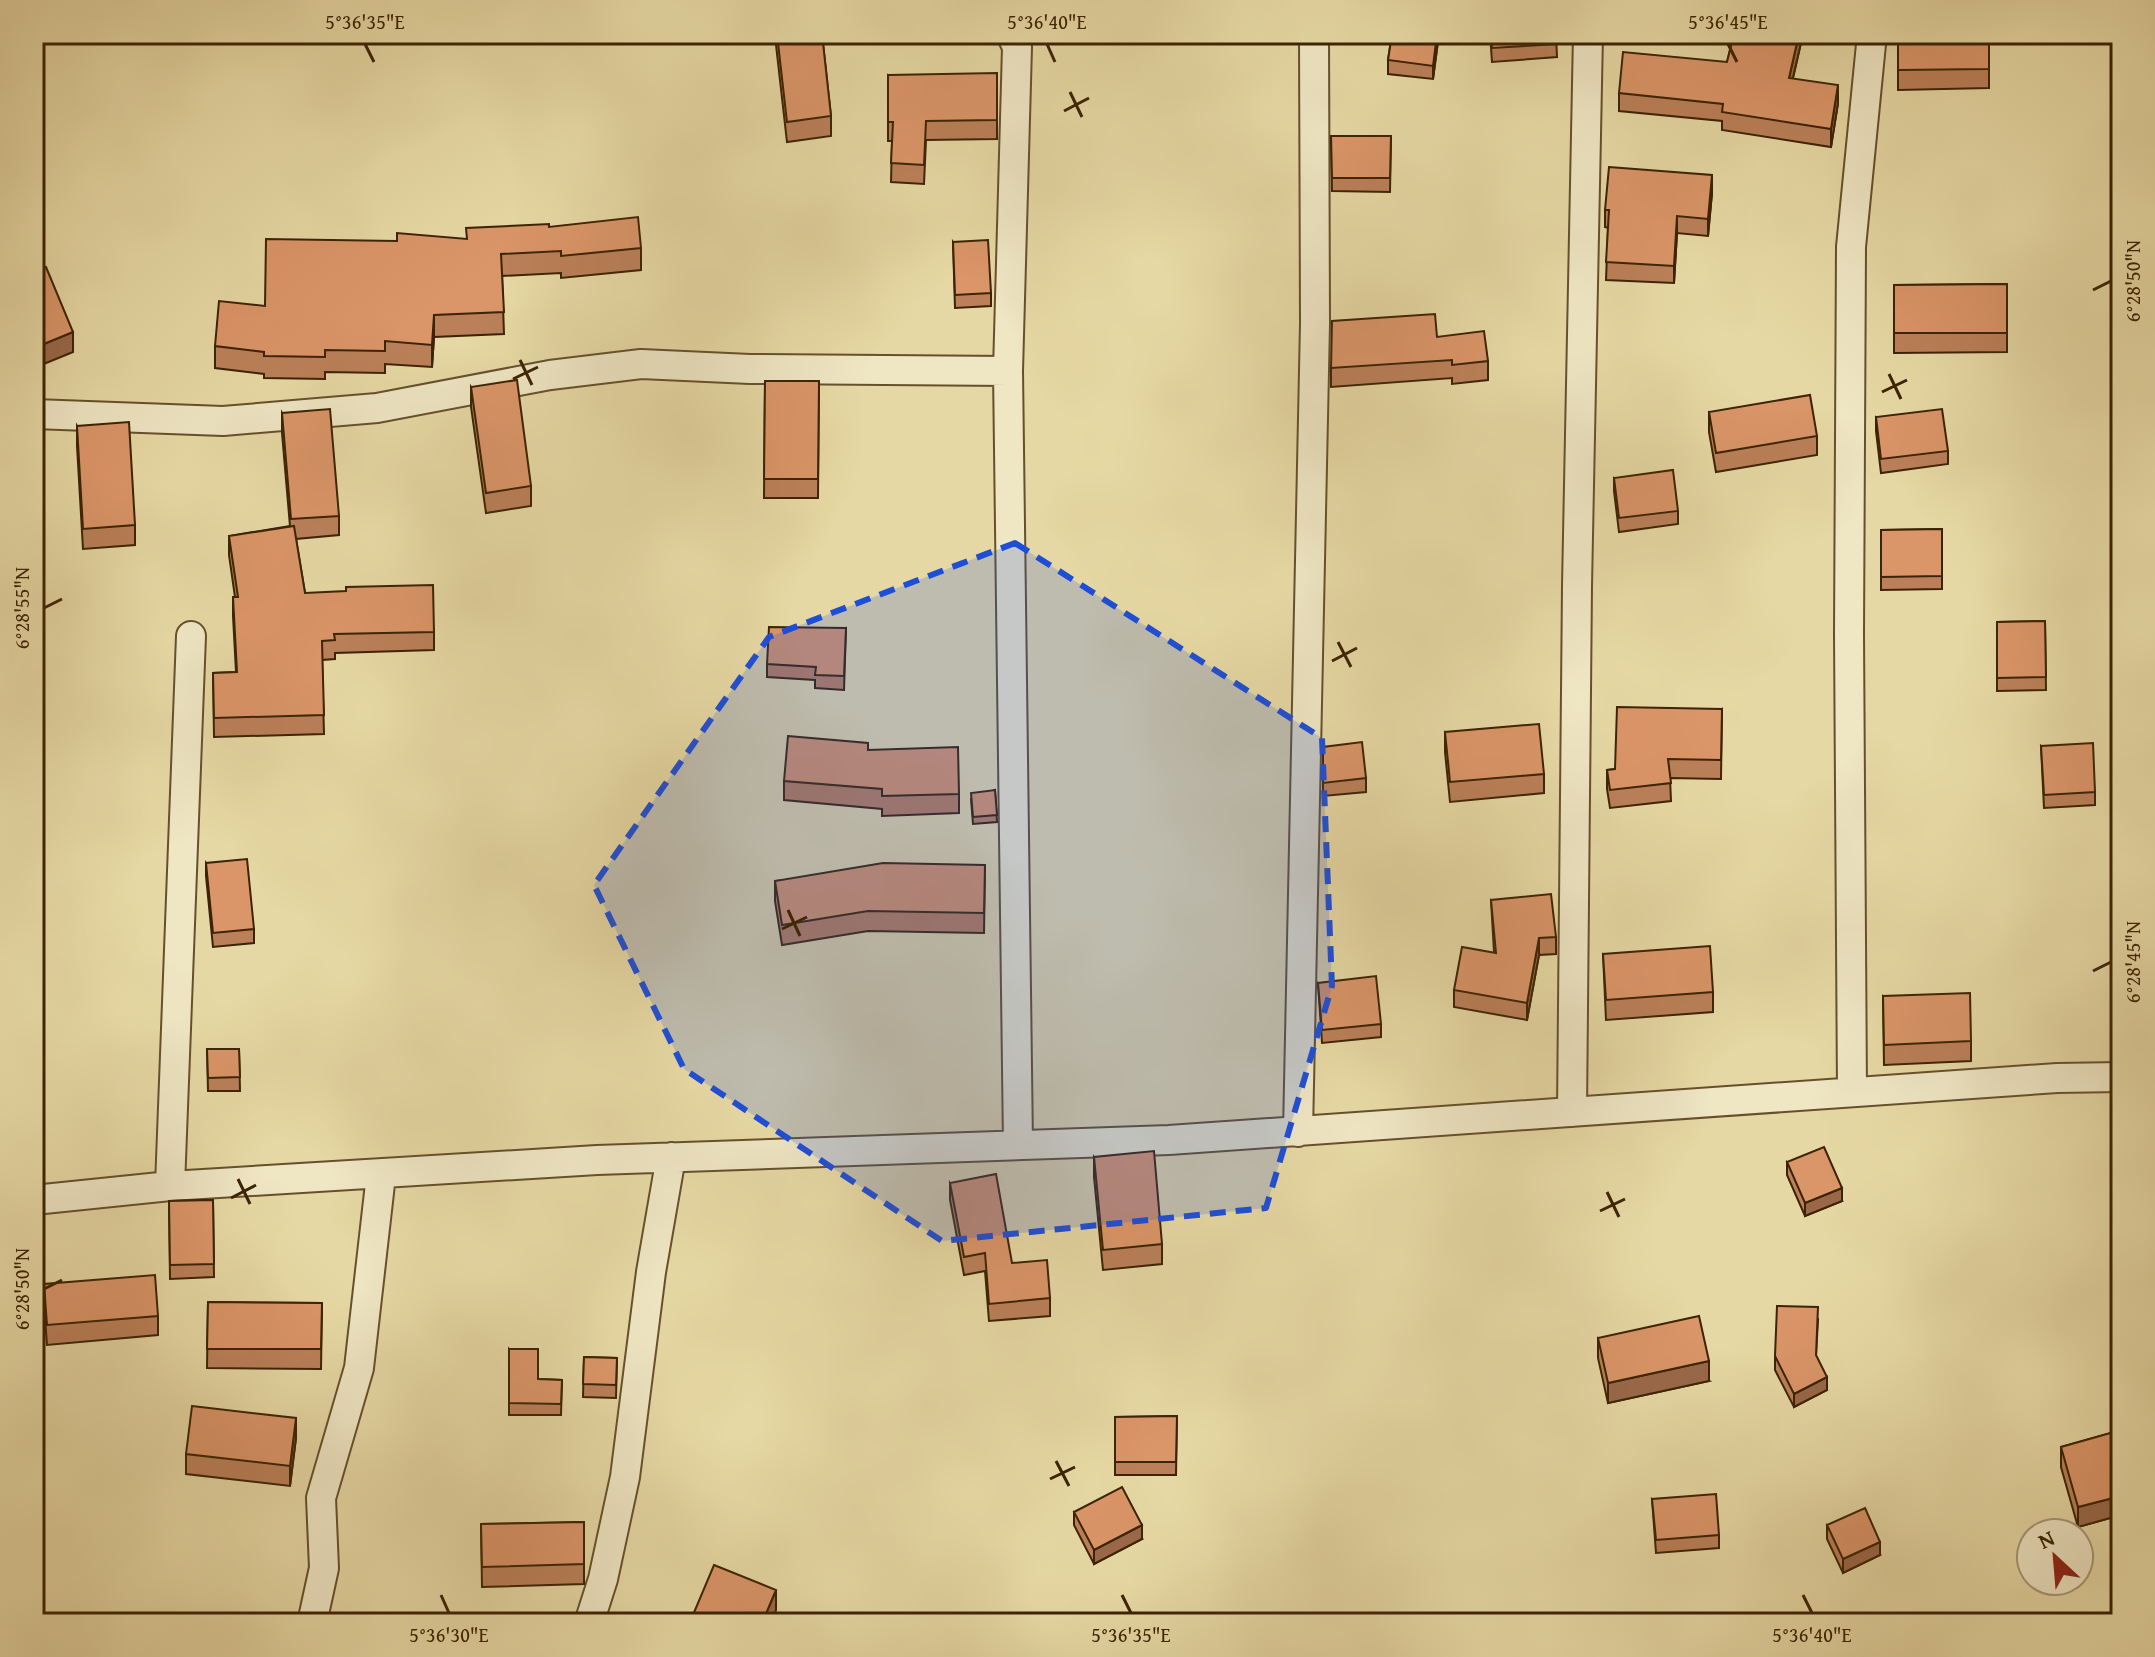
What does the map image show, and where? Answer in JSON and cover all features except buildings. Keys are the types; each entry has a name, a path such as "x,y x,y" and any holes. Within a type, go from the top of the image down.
{"street":[{"path":"1011,34 1017,47 1008,371 1018,1145"},
{"path":"1298,1132 1315,323 1314,34"},
{"path":"1572,1112 1577,570 1588,34"},
{"path":"1852,1092 1849,650 1851,247 1872,34"},
{"path":"34,414 223,421 346,411 377,408 550,375 641,364 750,369 1008,371"},
{"path":"170,1186 191,636"},
{"path":"34,1200 170,1186 671,1157 1169,1140 2057,1078 2121,1077"},
{"path":"589,1623 603,1579 625,1477 651,1272 671,1157"},
{"path":"312,1623 324,1568 321,1498 359,1368 381,1175"}],"highlighted area":[{"path":"1015,543 1322,738 1332,986 1266,1208 942,1241 684,1069 594,885 769,637"}]}
